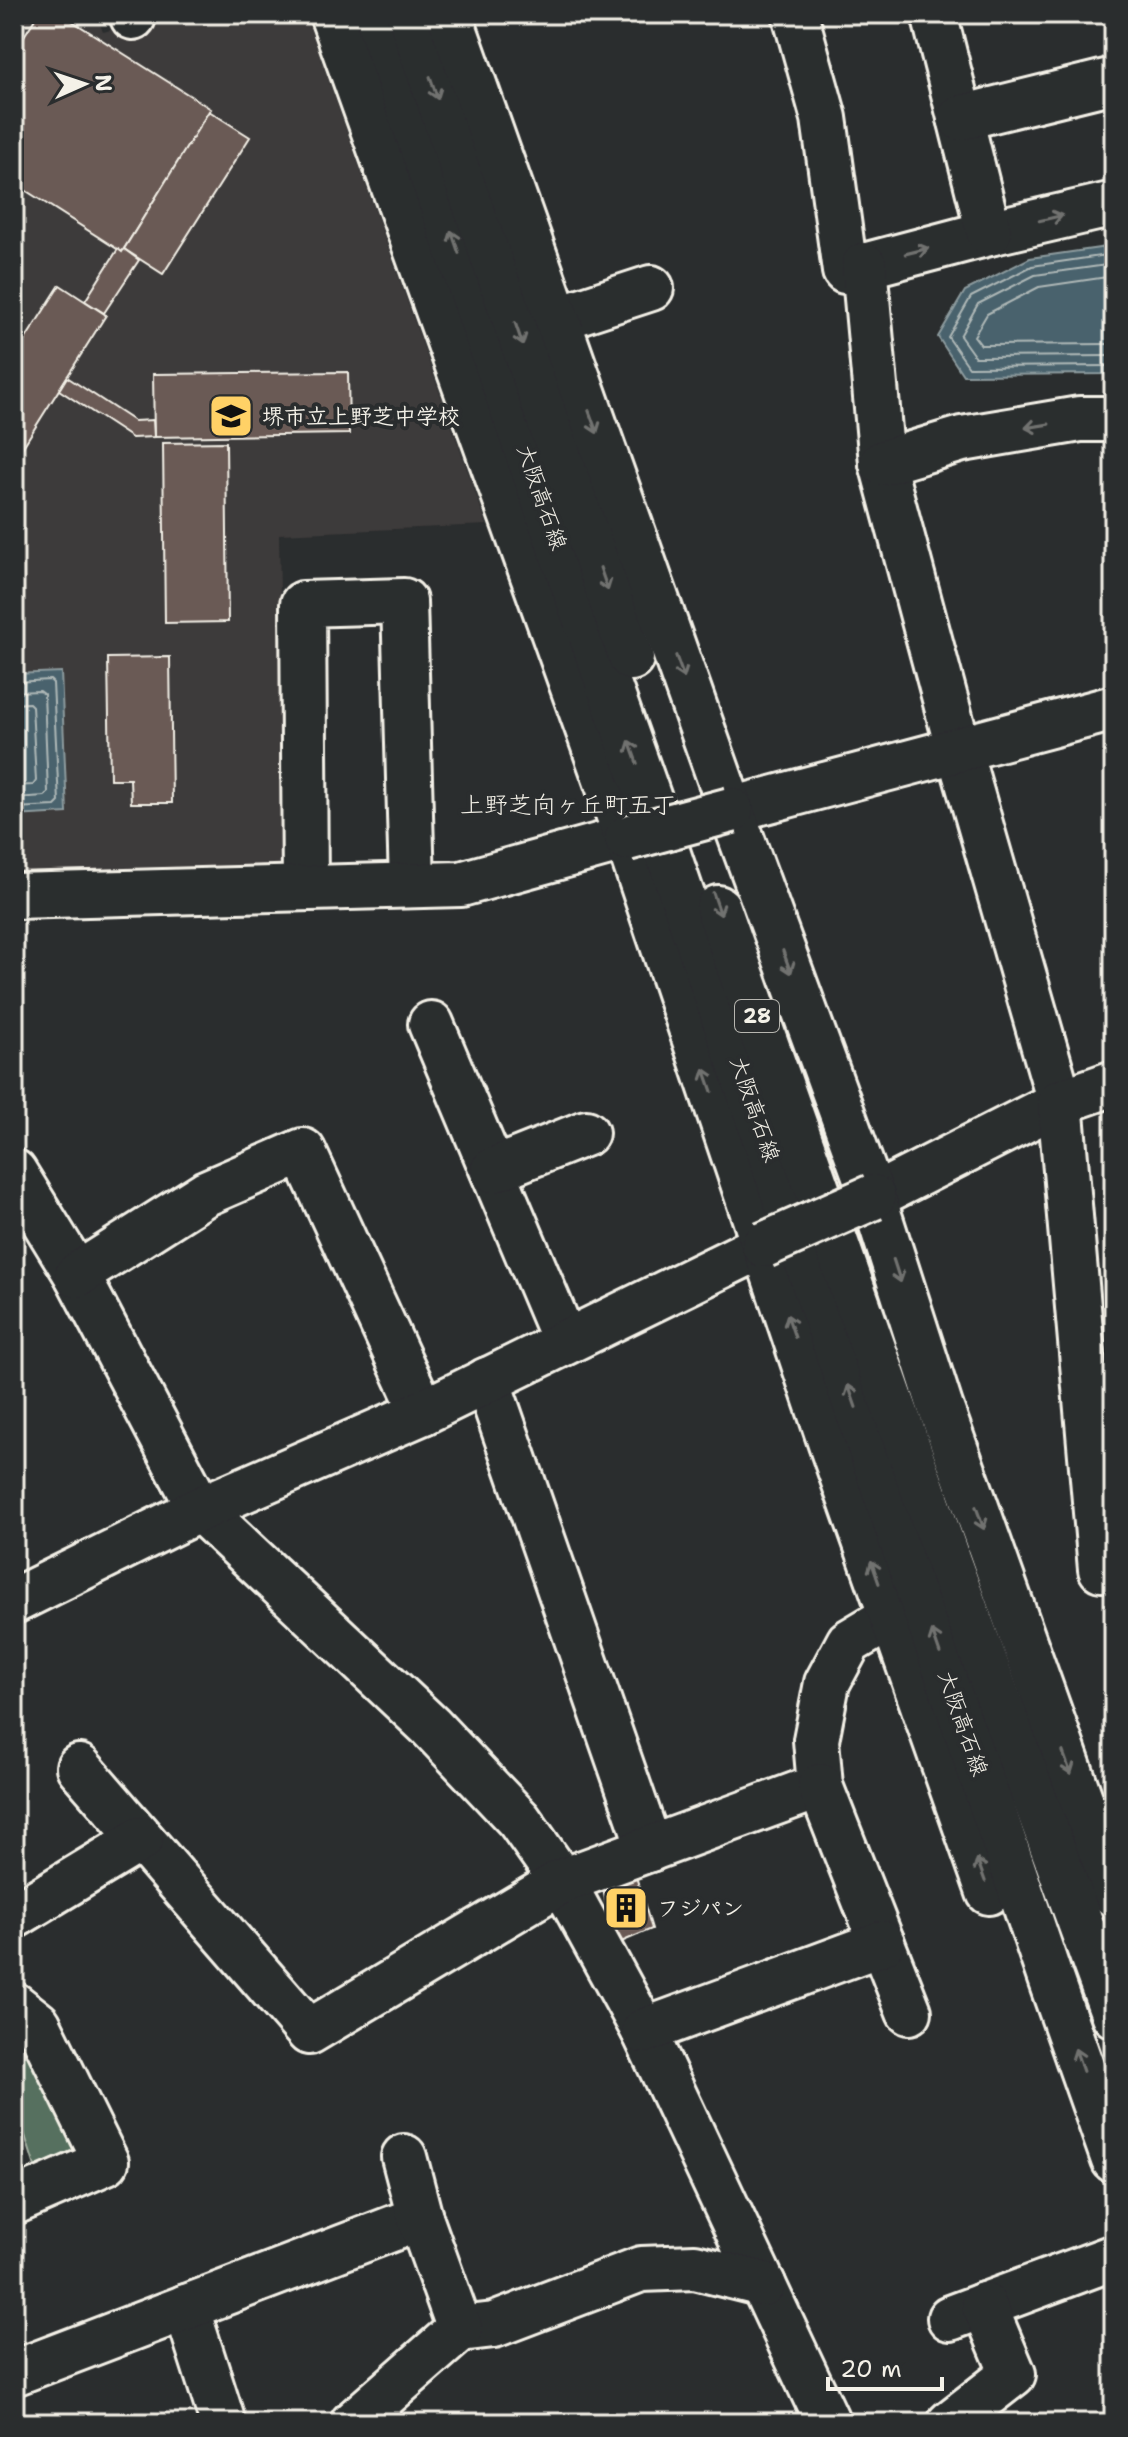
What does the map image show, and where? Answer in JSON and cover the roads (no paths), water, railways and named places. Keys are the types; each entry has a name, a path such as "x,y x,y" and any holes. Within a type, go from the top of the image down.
{"street":[{"path":"332,14 627,838 891,1617 1005,1936 1051,1981"},
{"name":"大阪高石線","path":"376,14 661,831 1114,2160"},
{"name":"大阪高石線","path":"409,14 676,787 929,1505 1114,2015"},
{"path":"449,14 731,810 873,1197 940,1406 1114,1894"},
{"path":"795,14 824,118 854,268 882,463 959,751 1060,1102 1101,1569 1114,1567"},
{"path":"934,14 989,233"},
{"path":"960,118 1114,80"},
{"path":"854,268 1114,204"},
{"path":"556,319 651,288"},
{"path":"882,463 962,439 1080,419 1114,419"},
{"path":"305,888 303,604 404,601 412,885"},
{"path":"14,896 461,884 1114,708"},
{"path":"431,1024 565,1342"},
{"path":"14,1601 200,1509 423,1412 764,1245 873,1197 1060,1102 1114,1083"},
{"path":"493,1170 586,1133"},
{"path":"77,1275 206,1193 303,1151 423,1412"},
{"path":"14,1172 77,1275 200,1509 430,1726 519,1820 562,1881 644,2031 828,2423"},
{"path":"487,1380 650,1849"},
{"path":"891,1617 849,1642 827,1683 816,1740 820,1786 909,2012"},
{"path":"79,1767 309,2032 562,1881 820,1786"},
{"path":"14,1916 141,1839"},
{"path":"644,2031 882,1943"},
{"path":"14,2202 106,2162 38,2024 17,1998"},
{"path":"404,2157 420,2218 460,2329"},
{"path":"14,2373 420,2218"},
{"path":"950,2423 1013,2374 967,2311 1114,2257"},
{"path":"353,2423 460,2329 494,2325 641,2269 695,2267 763,2284"},
{"path":"186,2307 223,2423"}],"water":[{"path":"1114,246 1114,374 963,375 938,337 965,291 1030,258"},
{"path":"61,672 67,813 14,816 14,674"}],"place":[{"name":"堺市立上野芝中学校","path":"231,416"},
{"name":"フジパン","path":"626,1908"}],"district":[{"name":"上野芝向ヶ丘町五丁","path":"568,805"}]}
